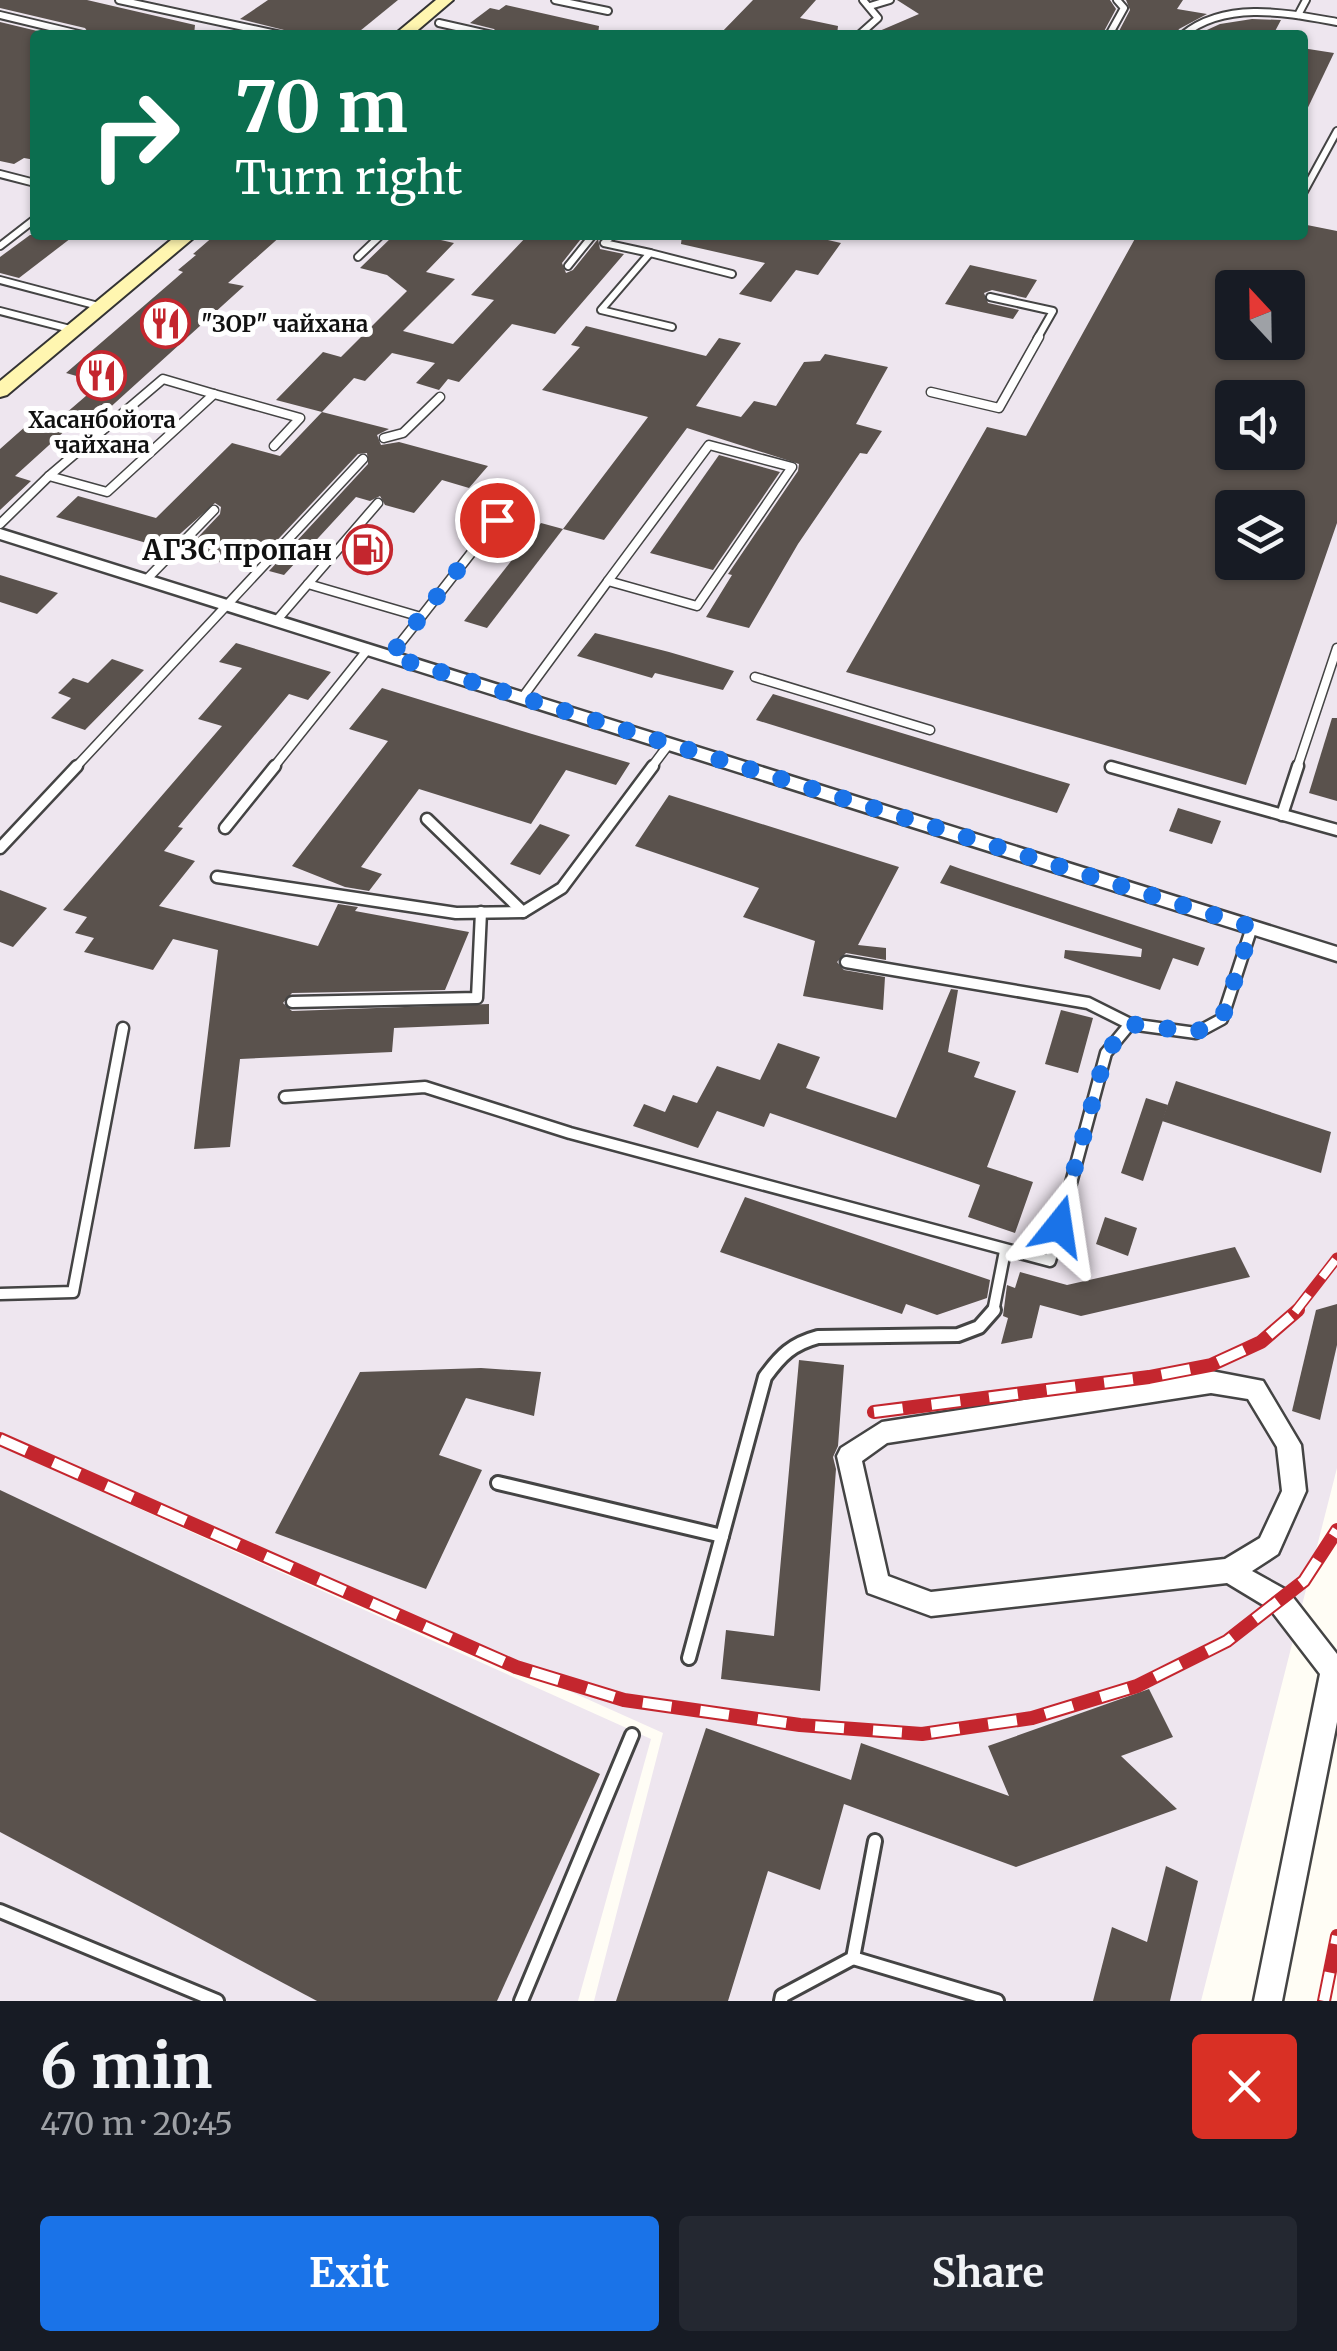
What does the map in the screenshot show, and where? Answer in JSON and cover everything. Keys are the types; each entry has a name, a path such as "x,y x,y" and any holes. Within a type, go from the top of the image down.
{"main road":[{"path":"408,30 444,0"},
{"path":"431,30 466,0"},
{"path":"0,366 152,240"},
{"path":"0,391 182,240"}],"street":[{"path":"0,534 1337,954"},
{"path":"1229,1571 1269,1546 1294,1492 1289,1445 1255,1389 1211,1382 882,1434 849,1456 876,1584 931,1604 1229,1571 1280,1600 1334,1671 1268,2001"}],"lane":[{"path":"118,0 258,30"},
{"path":"555,0 608,11"},
{"path":"863,0 878,18 865,30"},
{"path":"870,6 890,0"},
{"path":"1112,30 1124,8 1117,0"},
{"path":"1298,15 1306,0"},
{"path":"1186,30 1215,9 1249,6 1337,22"},
{"path":"0,16 61,30"},
{"path":"439,23 470,30"},
{"path":"1308,185 1337,131"},
{"path":"0,174 30,182"},
{"path":"0,246 30,223"},
{"path":"358,257 376,240"},
{"path":"568,266 589,240"},
{"path":"608,240 604,244 732,274"},
{"path":"650,254 602,310 672,327"},
{"path":"0,280 102,308"},
{"path":"931,392 998,408 1054,311 990,297"},
{"path":"0,311 74,330"},
{"path":"0,524 163,379 300,418 274,446"},
{"path":"50,476 108,492 214,394"},
{"path":"384,438 403,433 440,397"},
{"path":"522,698 607,581 709,445 792,466 697,606 607,581"},
{"path":"0,848 364,459"},
{"path":"277,620 378,503"},
{"path":"146,580 214,510"},
{"path":"390,656 497,520"},
{"path":"308,584 422,616"},
{"path":"1282,815 1337,648"},
{"path":"225,828 368,649"},
{"path":"755,677 930,730"},
{"path":"217,877 456,912 523,912 562,888 669,744"},
{"path":"1111,767 1337,830"},
{"path":"426,819 523,912"},
{"path":"292,1002 476,998 481,912"},
{"path":"846,962 1088,1003 1130,1024 1196,1032 1222,1019 1252,927"},
{"path":"285,1097 425,1087 570,1133 1004,1252 1050,1260 1106,1053 1130,1024"},
{"path":"0,1294 72,1292 123,1028"},
{"path":"688,1658 764,1377 794,1344 845,1332 905,1340 968,1335 992,1312 1004,1252"},
{"path":"498,1483 722,1536"},
{"path":"521,2001 632,1735"},
{"path":"853,1958 874,1841"},
{"path":"0,1911 217,2001"},
{"path":"781,2001 782,1996 853,1958 997,2001"}],"shaded area":[{"path":"0,0 1337,0 1337,1468 1201,2001 594,2001 663,1733 0,1436"},
{"path":"0,1446 651,1739 578,2001 0,2001"}],"building":[{"path":"0,0 87,0 195,25 194,30 86,30 0,8"},
{"path":"268,0 398,0 361,30 284,30 240,19"},
{"path":"753,0 816,0 800,18 838,26 838,30 724,30"},
{"path":"897,0 1110,0 1116,9 1105,30 882,30 919,14"},
{"path":"1126,0 1183,0 1177,9 1207,14 1178,30 1120,30 1130,10"},
{"path":"506,5 599,26 599,30 495,30 470,23 490,8 499,10"},
{"path":"1281,20 1276,30 1207,30 1220,24"},
{"path":"0,22 33,30 30,30 30,159 14,164 0,161"},
{"path":"1308,49 1334,53 1308,107"},
{"path":"1308,225 1337,231 1337,523 1246,785 846,672 987,427 1026,436 1134,240 1308,240"},
{"path":"30,235 30,240 68,240 19,278 0,273 0,257"},
{"path":"209,240 276,240 228,283 244,286 94,422 65,414 101,383 66,373 183,272 178,270 196,255 193,254"},
{"path":"389,240 454,243 426,272 455,279 403,331 453,344 494,300 471,295 523,240 580,240 562,263 566,273 573,270 597,240 600,249 624,254 555,334 512,324 459,382 448,379 439,390 416,383 435,363 392,353 365,381 354,378 322,412 276,400 323,352 341,357 407,291 387,275 360,268"},
{"path":"681,240 841,243 818,275 796,270 771,302 739,294 765,263 681,244"},
{"path":"970,265 1037,280 1026,298 992,290 984,293 988,303 1019,310 1013,319 945,304"},
{"path":"586,326 706,356 719,338 741,343 696,406 741,417 754,401 776,406 804,362 820,361 825,354 888,367 856,424 882,431 867,454 860,453 798,544 749,628 706,617 732,575 728,574 799,464 687,428 604,540 563,529 648,417 542,390 580,347 571,345"},
{"path":"322,412 389,429 377,435 381,445 399,442 488,466 469,488 442,480 414,513 385,505 380,496 370,501 356,497 284,575 269,571 368,464 367,453 358,454 253,566 231,559 226,564 184,552 220,514 221,507 215,503 164,548 56,517 78,496 156,518 232,443 280,456"},
{"path":"35,418 69,427 15,476 31,481 0,510 0,449"},
{"path":"719,455 780,472 713,570 650,553"},
{"path":"541,523 563,529 487,628 464,621"},
{"path":"0,575 58,593 37,614 0,602"},
{"path":"595,633 734,671 723,690 655,673 652,678 577,656"},
{"path":"236,643 331,672 308,700 289,694 178,827 183,828 164,851 195,861 159,906 318,946 338,904 358,907 355,911 469,932 445,990 292,993 283,1003 292,1011 489,1004 489,1024 394,1028 392,1052 240,1059 230,1147 194,1149 218,950 173,939 153,970 84,952 94,938 75,933 87,917 63,910 222,726 198,719 242,668 219,662"},
{"path":"112,659 144,670 85,730 51,718 71,698 58,693 73,678 88,683"},
{"path":"382,688 630,763 616,785 566,770 531,824 419,789 361,867 382,874 369,891 345,887 292,866 388,741 349,729"},
{"path":"773,694 1070,784 1057,813 756,720"},
{"path":"1332,718 1337,718 1337,801 1309,793"},
{"path":"669,795 899,867 858,945 886,948 886,960 846,953 837,962 844,970 885,977 883,1010 803,996 815,941 743,917 759,888 635,846"},
{"path":"1178,808 1221,821 1212,844 1169,831"},
{"path":"540,824 570,835 540,875 510,864"},
{"path":"950,865 1205,948 1198,966 1173,958 1160,990 1064,958 1065,950 1141,957 1142,949 940,883"},
{"path":"0,890 47,908 13,947 0,942"},
{"path":"951,989 958,990 948,1052 980,1062 974,1077 1016,1091 987,1167 1033,1182 1015,1233 968,1217 980,1185 770,1113 764,1127 717,1111 698,1148 633,1126 644,1104 665,1112 673,1095 697,1103 717,1066 760,1080 778,1043 820,1057 806,1088 896,1118"},
{"path":"1061,1010 1093,1018 1078,1073 1045,1064"},
{"path":"1176,1081 1331,1132 1321,1173 1162,1121"},
{"path":"1146,1098 1168,1105 1143,1181 1121,1173"},
{"path":"745,1197 990,1280 987,1298 937,1315 906,1304 902,1314 720,1252"},
{"path":"1105,1217 1137,1228 1128,1256 1096,1244"},
{"path":"1235,1247 1250,1277 1081,1316 1040,1305 1032,1338 1001,1344 1008,1318 1003,1316 1007,1285 1015,1288 1020,1272 1067,1285"},
{"path":"1337,1304 1337,1345 1320,1420 1292,1411 1316,1310"},
{"path":"799,1360 844,1365 838,1446 833,1457 836,1469 820,1691 721,1679 726,1630 774,1636"},
{"path":"481,1368 541,1372 534,1416 466,1398 439,1455 482,1470 426,1589 275,1533 360,1372"},
{"path":"0,1490 600,1774 497,2001 317,2001 0,1832"},
{"path":"1149,1689 1173,1737 1121,1756 1177,1809 1016,1867 844,1804 820,1890 768,1871 728,2001 616,2001 706,1728 851,1780 861,1743 1009,1796 988,1746"},
{"path":"1166,1866 1198,1881 1170,2001 1093,2001 1112,1927 1147,1942"}],"railway":[{"path":"1295,1312 1337,1258"},
{"path":"874,1412 1149,1377 1211,1365 1261,1342 1298,1310"},
{"path":"0,1439 516,1667 624,1700 800,1725 922,1734 1032,1718 1137,1686 1227,1641 1304,1581 1337,1530"},
{"path":"1324,2001 1337,1936"}],"place":[{"name":"\"ЗОР\" чайхана","path":"166,324"},
{"name":"Хасанбойота чайхана","path":"102,376"},
{"name":"АГЗС пропан","path":"367,550"}],"route":[{"path":"497,520 390,656 1252,927 1222,1019 1196,1032 1130,1024 1106,1053 1059,1226"}]}
